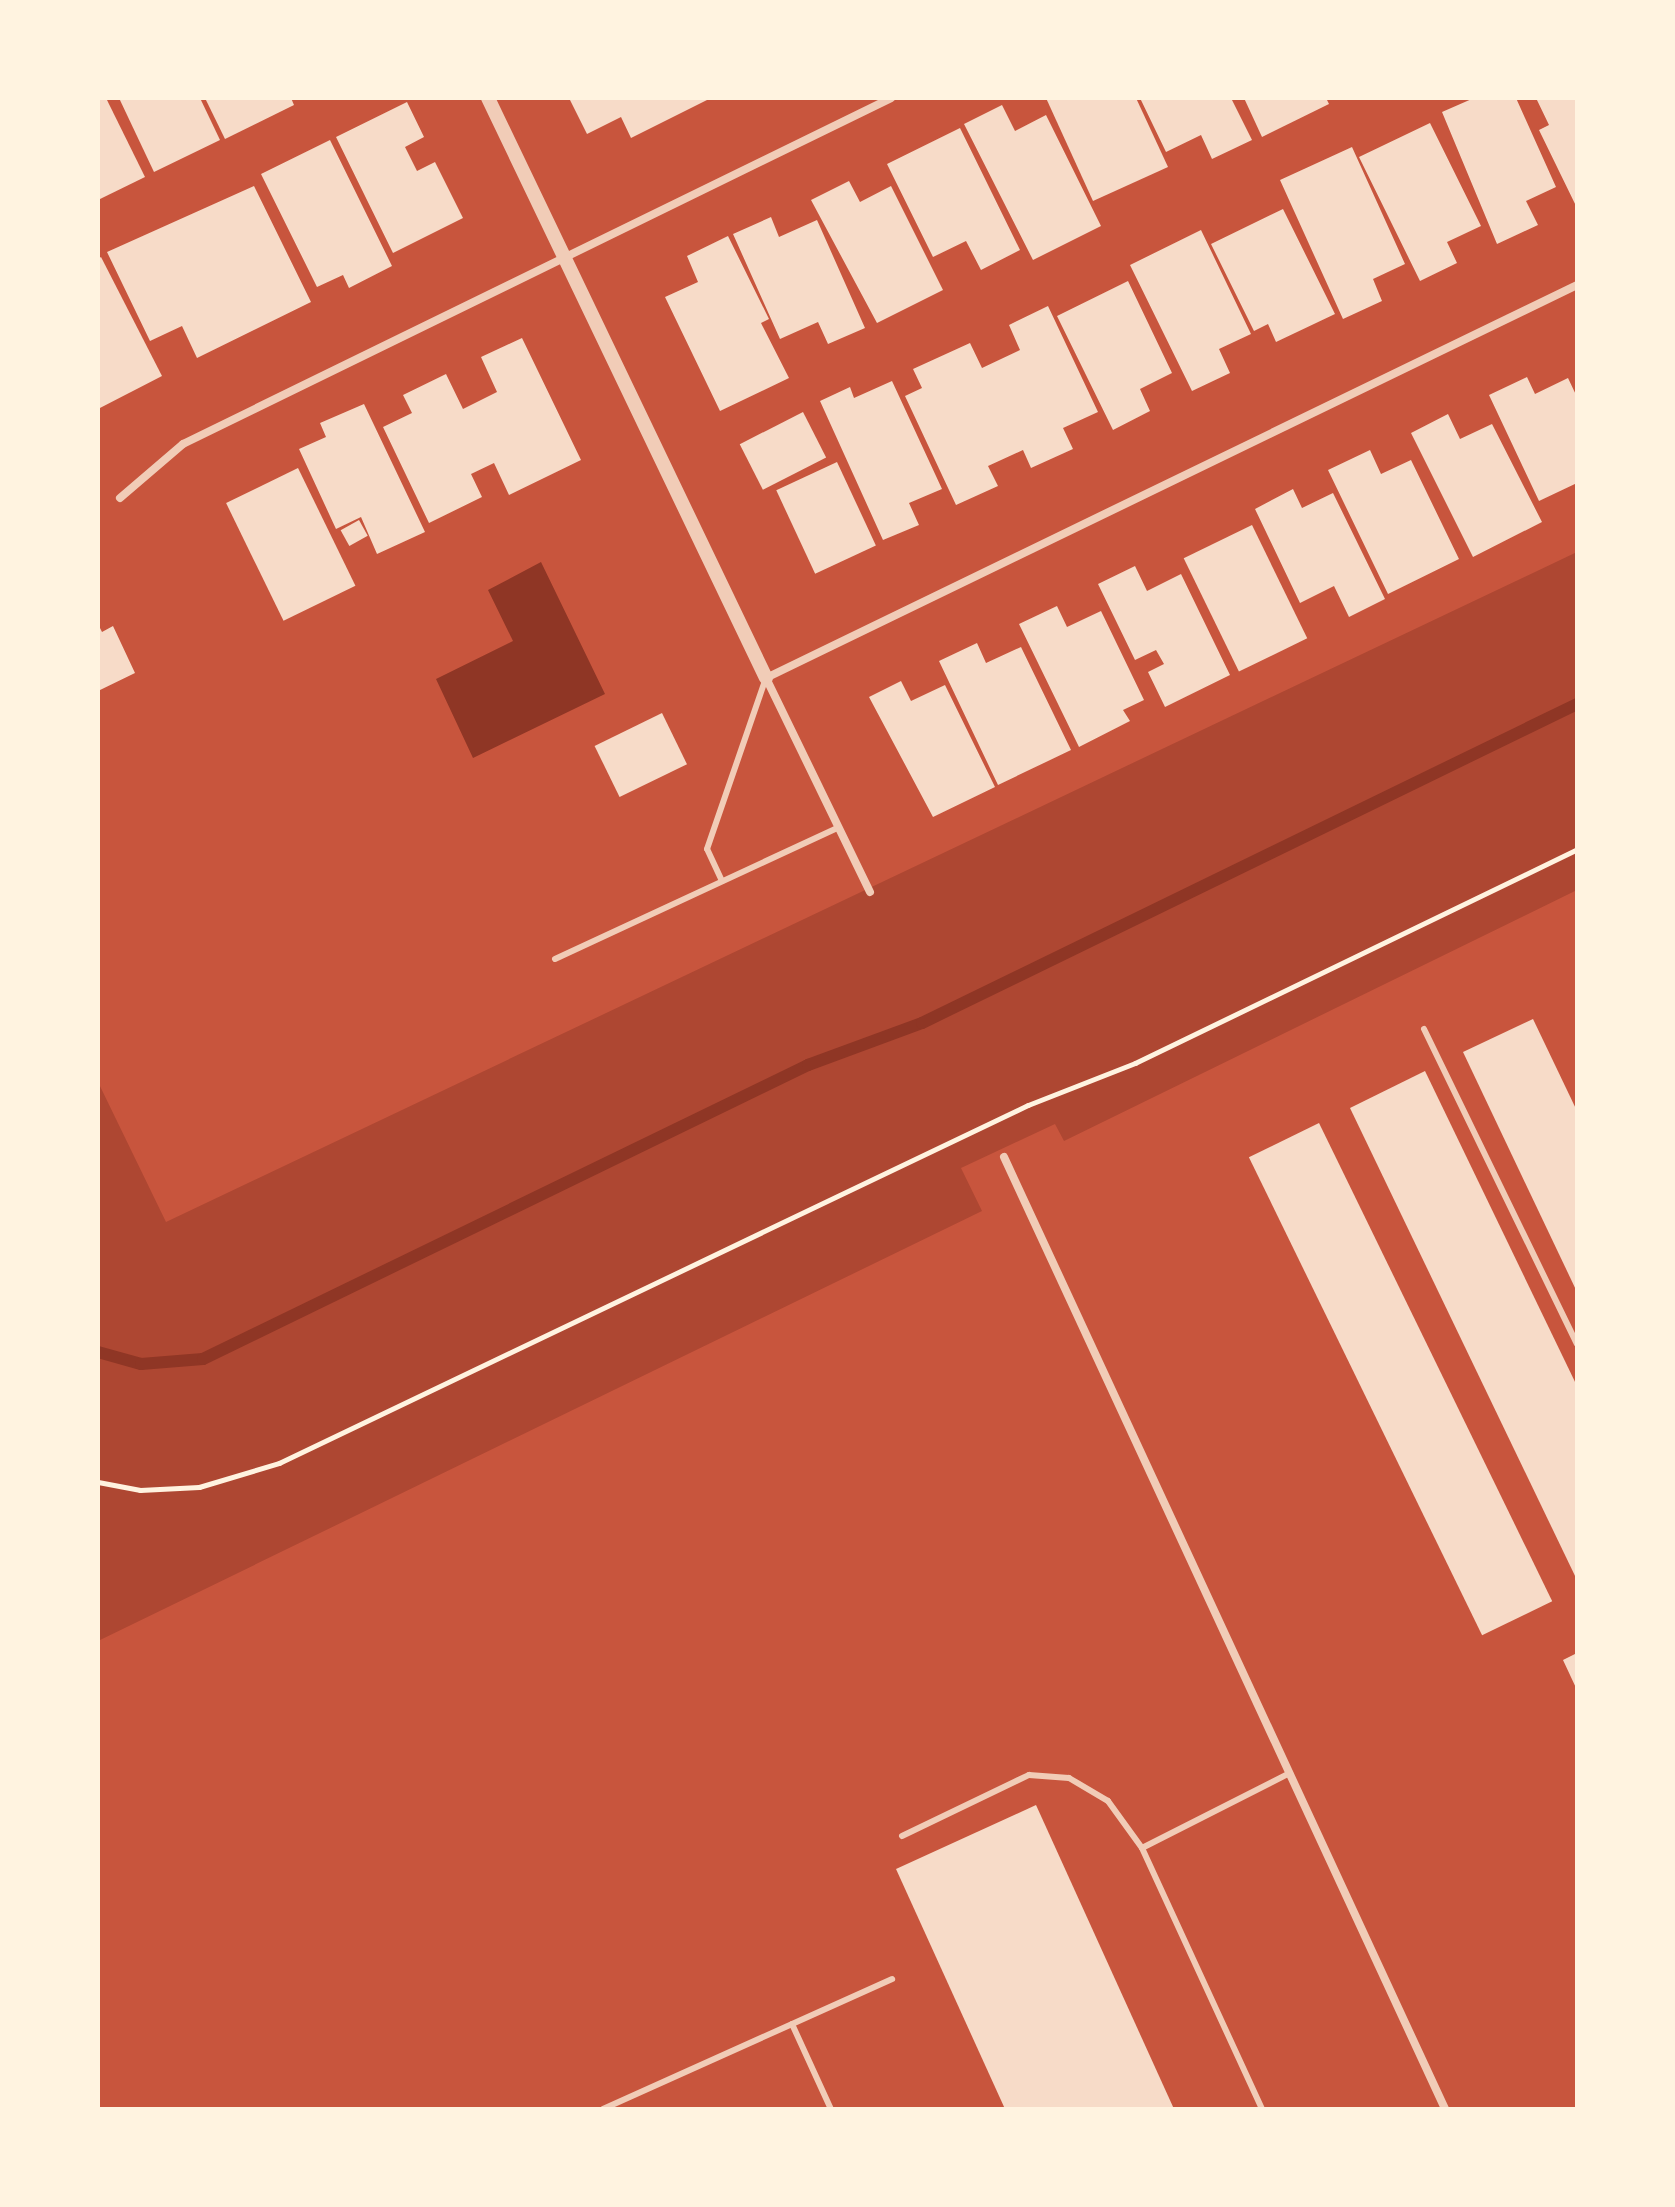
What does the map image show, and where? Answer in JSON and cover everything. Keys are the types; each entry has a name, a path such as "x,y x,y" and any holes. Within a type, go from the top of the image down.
{"street":[{"path":"488,98 870,892"},
{"path":"120,498 183,444 891,98"},
{"path":"766,678 1577,285"},
{"path":"1004,1157 1445,2109"}],"lane":[{"path":"722,881 707,849 766,678"},
{"path":"555,959 839,827"},
{"path":"1424,1029 1577,1344"},
{"path":"1142,1848 1290,1773"},
{"path":"902,1836 1029,1775 1069,1778 1108,1801 1142,1848 1262,2109"},
{"path":"603,2109 892,1979"},
{"path":"792,2024 831,2109"}],"path":[{"path":"98,1482 140,1490 199,1487 279,1463 1028,1105 1135,1063 1577,849"}],"shaded area":[{"path":"1577,552 1577,890 1064,1141 1055,1124 961,1168 982,1211 98,1641 98,1082 166,1222"},
{"path":"541,562 605,694 473,758 436,679 513,641 488,590"}],"building":[{"path":"98,98 106,98 145,177 98,200"},
{"path":"119,98 200,98 220,140 154,172"},
{"path":"205,98 291,98 294,105 225,139"},
{"path":"569,98 711,98 631,138 621,117 587,134"},
{"path":"1046,98 1136,98 1168,167 1093,201"},
{"path":"1140,98 1231,98 1252,140 1212,159 1201,135 1166,152"},
{"path":"1244,98 1326,98 1329,104 1262,137"},
{"path":"1474,98 1516,98 1556,187 1526,201 1538,225 1497,244 1442,112"},
{"path":"1536,98 1577,98 1577,208 1539,130 1549,125"},
{"path":"407,102 424,137 405,147 417,171 435,162 463,218 393,253 336,137"},
{"path":"1002,105 1015,131 1046,115 1101,226 1033,260 964,124"},
{"path":"1430,123 1481,226 1447,242 1457,263 1420,281 1359,157"},
{"path":"960,128 1020,250 981,270 966,241 933,257 887,164"},
{"path":"330,140 392,266 349,288 343,275 317,287 261,174"},
{"path":"1352,147 1405,264 1373,279 1382,301 1343,319 1280,180"},
{"path":"849,181 860,202 891,186 943,290 877,323 811,200"},
{"path":"254,186 311,302 197,358 182,326 150,341 107,252"},
{"path":"1283,209 1335,314 1276,342 1268,324 1254,331 1211,244"},
{"path":"771,217 779,237 817,220 865,328 828,344 818,322 780,339 733,234"},
{"path":"1201,230 1251,334 1219,349 1230,373 1192,391 1130,265"},
{"path":"728,236 769,319 761,323 789,378 720,411 665,297 698,282 687,256"},
{"path":"101,257 162,376 98,409 98,259"},
{"path":"1128,281 1172,373 1140,389 1150,411 1113,430 1057,316"},
{"path":"1048,306 1098,412 1063,428 1073,449 1031,468 1023,450 988,466 998,486 956,505 905,396 922,388 913,369 970,343 982,368 1020,350 1009,325"},
{"path":"522,338 581,460 509,495 494,463 471,474 482,497 429,523 383,427 412,413 403,395 446,374 463,409 497,392 481,357"},
{"path":"1527,377 1535,394 1568,378 1577,397 1577,483 1539,501 1489,395"},
{"path":"892,381 942,489 909,503 919,525 883,540 820,401 850,387 854,398"},
{"path":"364,404 425,532 377,554 361,517 336,529 299,449 326,437 320,423"},
{"path":"803,412 826,457 763,490 740,444"},
{"path":"1448,414 1460,439 1492,424 1542,522 1473,557 1411,433"},
{"path":"1370,450 1381,474 1411,460 1459,559 1388,594 1328,470"},
{"path":"837,462 876,545 815,574 776,490"},
{"path":"298,468 355,586 284,621 226,503"},
{"path":"1293,489 1302,508 1333,493 1385,599 1349,617 1334,586 1300,603 1255,509"},
{"path":"359,520 368,536 349,546 341,530"},
{"path":"1252,525 1307,638 1239,672 1184,558"},
{"path":"1135,566 1147,591 1181,574 1230,675 1165,707 1148,672 1164,664 1156,650 1135,660 1098,584"},
{"path":"1057,606 1067,627 1101,611 1144,700 1123,710 1130,721 1079,747 1019,624"},
{"path":"98,624 102,632 113,626 135,673 98,691"},
{"path":"977,643 986,663 1021,647 1071,750 998,785 939,661"},
{"path":"901,681 911,701 945,685 995,787 933,817 869,697"},
{"path":"662,713 687,764 620,797 595,746"},
{"path":"1533,1019 1577,1111 1577,1292 1463,1052"},
{"path":"1425,1071 1577,1386 1577,1580 1350,1108"},
{"path":"1319,1123 1552,1601 1482,1635 1249,1157"},
{"path":"1577,1653 1577,1690 1563,1660"},
{"path":"1036,1805 1174,2109 1005,2109 896,1869"}],"waterway":[{"path":"98,1352 141,1364 203,1359 808,1065 922,1023 1577,704"}]}
